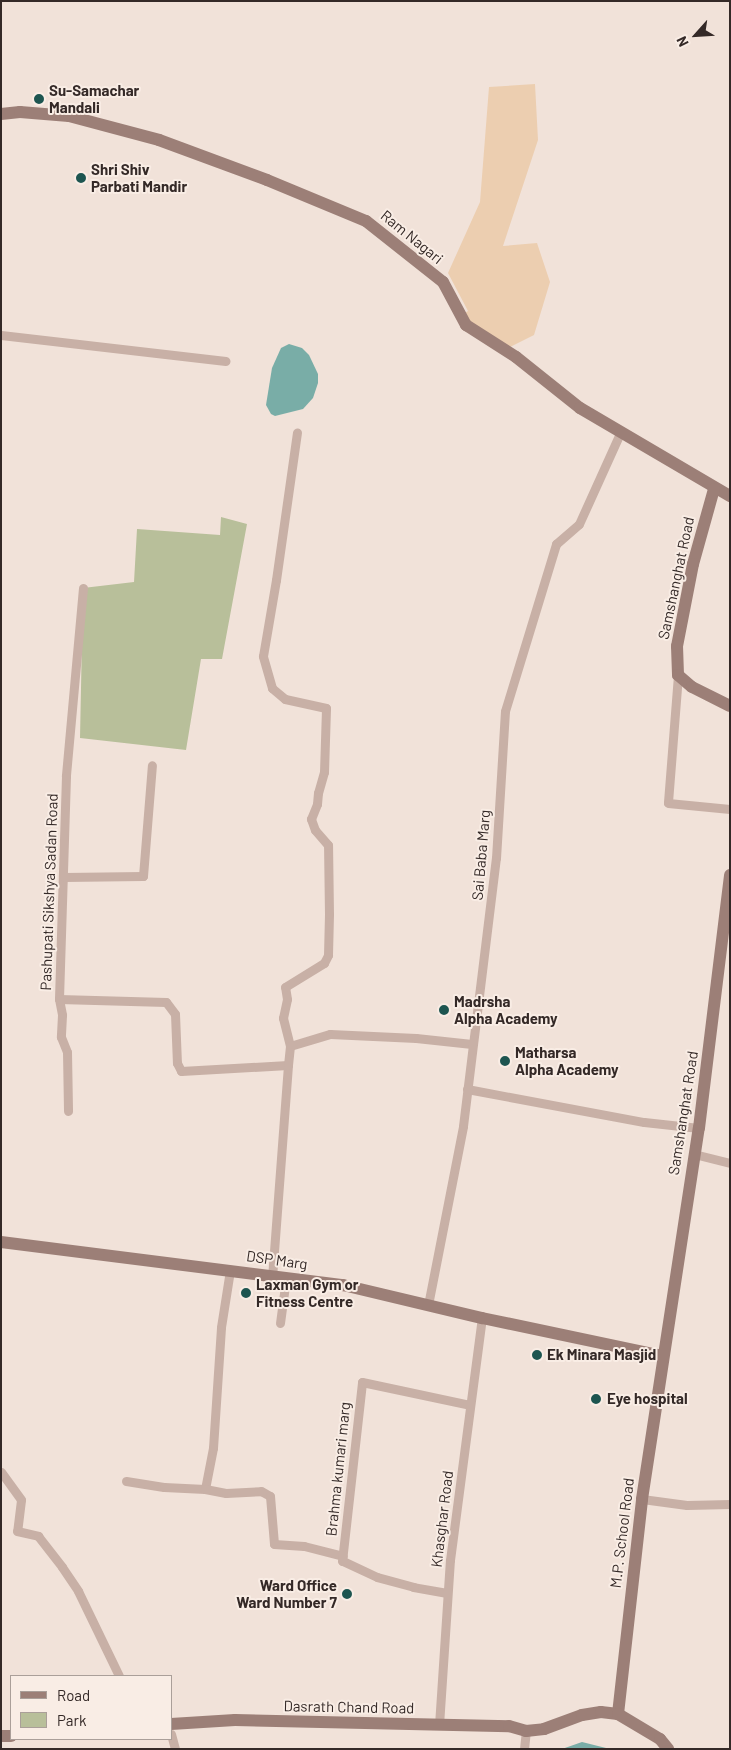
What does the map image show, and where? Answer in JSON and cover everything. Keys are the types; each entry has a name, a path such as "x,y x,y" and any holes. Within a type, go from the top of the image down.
{"main road":[{"name":"Ram Nagari","path":"1,114 20,112 69,116 159,140 267,180 366,221 443,282 466,326 516,357 580,408 621,431 714,489 730,496"},
{"name":"Samshanghat Road","path":"678,675 678,637 693,564 714,489"},
{"path":"678,675 692,687 730,706"},
{"name":"Samshanghat Road","path":"663,1356 699,1128 730,874"},
{"name":"DSP Marg","path":"1,1242 343,1285 482,1318 663,1356"},
{"name":"M.P. School Road","path":"618,1714 642,1499 663,1356"},
{"path":"526,1731 544,1729 582,1715 601,1712 618,1714 660,1739 668,1749"},
{"name":"Dasrath Chand Road","path":"172,1724 235,1720 510,1726 526,1731"}],"street":[{"path":"1,335 225,361"},
{"name":"Sai Baba Marg","path":"428,1305 463,1126 496,858 505,711 556,544 579,524 621,431"},
{"path":"272,1276 290,1046 283,1018 286,987 324,963 328,955 328,845 315,830 311,819 317,804 324,772 326,708 286,699 272,688 262,656 276,580 297,432"},
{"name":"Pashupati Sikshya Sadan Road","path":"83,588 66,776 59,999 166,1002 174,1014 177,1063 181,1071 288,1065"},
{"path":"678,675 668,802 730,809"},
{"path":"64,877 143,876 152,765"},
{"path":"59,999 62,1015 61,1037 67,1052 68,1111"},
{"path":"290,1046 330,1034 416,1038 472,1044"},
{"path":"467,1089 644,1122 699,1128"},
{"path":"694,1154 730,1163"},
{"path":"205,1489 213,1448 221,1327 230,1270"},
{"path":"280,1323 286,1278"},
{"name":"Khasghar Road","path":"439,1725 446,1593 482,1318"},
{"name":"Brahma kumari marg","path":"446,1593 377,1577 342,1561 362,1382 470,1405"},
{"path":"1,1472 21,1500 18,1531 38,1536 62,1567 78,1591 119,1675"},
{"path":"126,1481 164,1487 205,1489 226,1494 261,1491 270,1496 274,1544 304,1546 342,1556"},
{"path":"642,1499 687,1505 730,1504"},
{"path":"524,1749 526,1731"}],"green space":[{"path":"221,517 247,524 222,659 201,659 186,750 80,738 83,588 134,582 137,529 220,535"}],"sand":[{"path":"535,84 538,140 503,246 537,243 550,282 534,335 510,347 460,316 468,311 448,273 480,202 489,87"}],"water":[{"path":"289,344 302,348 309,355 318,374 318,383 313,398 303,409 275,416 271,414 266,405 272,368 281,348"},
{"path":"582,1742 610,1749 562,1749"}],"place":[{"name":"Su-Samachar Mandali","path":"39,99"},
{"name":"Shri Shiv Parbati Mandir","path":"81,178"},
{"name":"Madrsha Alpha Academy","path":"444,1010"},
{"name":"Matharsa Alpha Academy","path":"505,1061"},
{"name":"Laxman Gym or Fitness Centre","path":"246,1293"},
{"name":"Ek Minara Masjid","path":"537,1355"},
{"name":"Eye hospital","path":"596,1399"},
{"name":"Ward Office Ward Number 7","path":"347,1594"}]}
